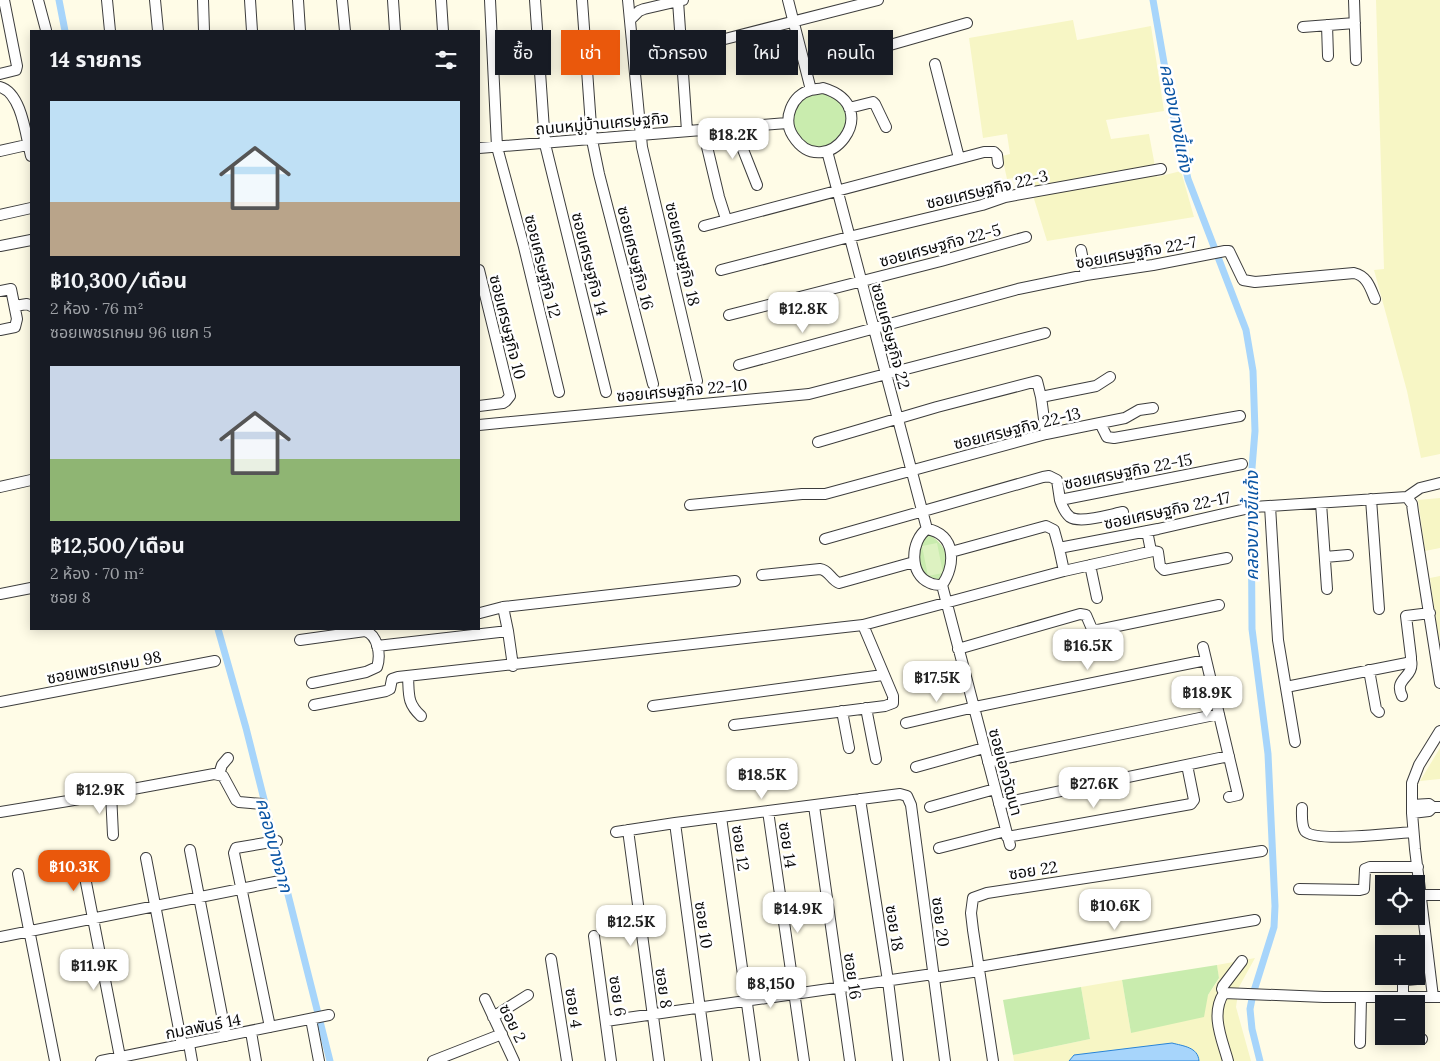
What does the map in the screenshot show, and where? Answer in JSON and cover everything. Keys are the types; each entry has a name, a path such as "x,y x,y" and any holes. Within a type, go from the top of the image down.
{"street":[{"path":"0,74 16,70 17,66 4,0"},
{"path":"38,0 46,30"},
{"path":"108,0 110,30"},
{"path":"155,0 158,30"},
{"path":"203,0 204,30"},
{"path":"250,0 252,30"},
{"path":"298,0 300,30"},
{"path":"342,0 345,30"},
{"path":"393,0 395,30"},
{"path":"441,0 443,30"},
{"name":"ซอยเศรษฐกิจ 12","path":"490,0 497,147 524,247 559,392"},
{"name":"ซอยเศรษฐกิจ 14","path":"535,0 545,144 606,392"},
{"name":"ซอยเศรษฐกิจ 16","path":"582,0 592,140 653,384"},
{"name":"ซอยเศรษฐกิจ 18","path":"628,0 640,135 698,381"},
{"path":"788,0 811,90"},
{"path":"726,39 878,0"},
{"path":"1354,0 1356,60"},
{"path":"631,19 644,8 680,1 687,131"},
{"path":"806,70 967,23"},
{"path":"1303,27 1355,23"},
{"path":"1327,25 1328,56"},
{"path":"935,64 959,158"},
{"path":"0,87 7,89 15,99 30,145 0,151"},
{"path":"823,88 834,92 843,98 849,108 851,118 849,133 838,146 827,151 817,152 807,149 798,143 791,134 787,123 790,109 798,96 811,90 823,88"},
{"path":"849,108 873,102 886,127"},
{"name":"ถนนหมู่บ้านเศรษฐกิจ","path":"480,148 787,123"},
{"path":"740,127 742,147 757,185"},
{"path":"704,130 718,197 726,219"},
{"name":"ซอยเศรษฐกิจ 22","path":"827,151 927,529"},
{"path":"704,226 836,190 992,151 997,155 998,164"},
{"name":"ซอยเศรษฐกิจ 22-3","path":"721,270 982,205 1005,197 1161,169"},
{"path":"0,215 30,208"},
{"name":"ซอยเศรษฐกิจ 22-5","path":"729,315 941,261 1026,237"},
{"path":"0,246 30,240"},
{"path":"1081,250 1086,275"},
{"name":"ซอยเศรษฐกิจ 22-7","path":"739,365 1018,289 1229,250 1243,280 1255,282 1354,273 1365,278 1375,299"},
{"name":"ซอยเศรษฐกิจ 10","path":"480,274 510,396 506,401 484,406"},
{"path":"0,330 16,326 15,306 5,290"},
{"path":"15,306 27,304 30,306"},
{"name":"ซอยเศรษฐกิจ 22-10","path":"480,425 809,394 1044,334"},
{"path":"1041,397 1096,386 1110,377"},
{"path":"818,442 1037,381 1046,434"},
{"path":"1100,423 1126,418 1139,410 1153,408"},
{"name":"ซอยเศรษฐกิจ 22-13","path":"690,505 825,494 1046,434 1100,423 1107,437 1114,438 1240,416"},
{"name":"ซอยเศรษฐกิจ 22-15","path":"922,512 1049,476 1057,480 1060,500 1242,464"},
{"path":"0,487 30,480"},
{"path":"1440,483 1420,488 1407,497 1412,504 1414,512 1440,682"},
{"name":"ซอยเศรษฐกิจ 22-17","path":"1059,548 1254,507 1407,497"},
{"path":"1371,499 1379,609"},
{"path":"1060,500 1066,512 1074,519 1083,520 1123,512"},
{"path":"1321,502 1327,589"},
{"path":"1270,506 1278,640 1295,742"},
{"path":"825,539 922,512"},
{"path":"951,552 1046,526 1054,530 1064,571"},
{"path":"942,586 929,583 924,579 914,562 917,541 921,533 927,529 934,530 940,534 951,552 949,576 942,586 958,649 1080,614 1086,615 1092,629 1098,630 1219,605"},
{"path":"1147,531 1151,551"},
{"path":"314,705 386,691 390,689 392,679 408,676 513,666 863,625 1064,571 1151,551 1158,552 1160,566 1164,570 1227,558"},
{"path":"1325,557 1348,555"},
{"path":"762,575 820,569 827,571 839,583 914,562"},
{"path":"1090,565 1097,598"},
{"path":"480,613 503,607 735,582"},
{"path":"0,594 30,588"},
{"path":"503,607 513,666"},
{"path":"1402,696 1400,686 1402,680 1411,671 1406,616 1430,613"},
{"path":"734,725 890,705 894,701 863,625"},
{"path":"300,640 365,630 377,638 508,631"},
{"path":"312,683 377,667 377,638"},
{"path":"1203,646 1238,795 1229,797"},
{"name":"ซอยเอกวัฒนา","path":"958,649 1008,837"},
{"path":"906,723 974,707 1206,660"},
{"path":"1286,687 1407,663 1411,660"},
{"name":"ซอยเพชรเกษม 98","path":"0,702 215,661"},
{"path":"1369,670 1376,709 1379,712"},
{"path":"653,706 883,675"},
{"path":"408,676 410,702 414,710 421,716"},
{"path":"866,708 876,759"},
{"path":"842,711 849,748"},
{"path":"988,762 1218,714"},
{"path":"1418,875 1413,832 1413,777 1440,731"},
{"path":"916,767 984,748"},
{"path":"999,804 1229,756"},
{"path":"219,774 222,765 228,758"},
{"path":"939,848 1191,804 1194,800 1187,765"},
{"path":"0,812 219,774 226,779 236,800 262,804"},
{"path":"930,807 995,789"},
{"path":"111,793 113,835"},
{"name":"ซอย 20","path":"860,799 900,794 907,796 911,804 945,1061"},
{"path":"616,832 860,799"},
{"name":"ซอย 18","path":"860,799 888,981 898,1061"},
{"name":"ซอย 16","path":"814,806 850,1061"},
{"path":"1412,809 1429,811 1437,807"},
{"path":"1302,808 1305,831 1314,836 1330,837 1413,832"},
{"name":"ซอย 14","path":"768,812 804,1061"},
{"name":"ซอย 12","path":"722,817 755,1061"},
{"name":"ซอย 10","path":"675,823 707,1061"},
{"name":"ซอย 8","path":"628,830 659,1061"},
{"path":"270,1027 234,853 235,849 277,841"},
{"path":"190,850 226,1036"},
{"name":"ซอย 22","path":"993,1061 971,913 973,898 978,895 1262,851"},
{"path":"68,856 77,859 82,864 120,1057"},
{"path":"146,858 186,1045 192,1061"},
{"path":"1299,889 1360,890 1364,889 1366,869 1370,866 1418,867"},
{"path":"18,874 55,1061"},
{"path":"0,938 280,881"},
{"path":"1425,891 1440,894"},
{"path":"606,1021 979,969 1255,920"},
{"path":"1425,925 1437,998"},
{"name":"ซอย 6","path":"594,936 611,1061"},
{"name":"ซอย 4","path":"551,959 567,1061"},
{"path":"1228,1061 1217,1019 1218,1005 1224,993 1223,986 1242,961"},
{"path":"1224,993 1375,999"},
{"path":"493,1017 528,995"},
{"path":"1360,1043 1361,998"},
{"name":"ซอย 2","path":"485,999 514,1061"},
{"name":"กมลพันธ์ 14","path":"101,1061 120,1057 145,1056 226,1036 329,1015"},
{"path":"311,1019 319,1061"},
{"path":"251,1032 256,1061"},
{"path":"433,1061 502,1034"}],"green space":[{"path":"1376,0 1440,0 1440,454 1421,458 1407,391 1374,270 1384,269"},
{"path":"1073,20 1077,40 1151,26 1164,111 1106,120 1111,139 1149,134 1157,177 1181,171 1194,217 1047,241 1027,176 1007,179 1002,156 1010,154 1007,134 983,138 969,38"},
{"path":"821,91 836,98 844,105 847,116 847,132 825,149 806,145 793,130 793,111 804,96"},
{"path":"1440,498 1440,548 1425,551 1418,500"},
{"path":"926,533 936,539 944,549 948,560 948,566 939,582 925,574 919,562 917,550"},
{"path":"937,543 943,573 928,576 922,546"},
{"path":"1440,576 1440,653 1430,578"},
{"path":"1440,748 1440,779 1420,781"},
{"path":"1255,958 1239,987 1236,1007 1251,1061 1199,1061 1199,1057 1074,1055 1069,1061 1014,1061 1013,1055 1090,1039 1081,987 1122,980 1131,1033 1208,995 1219,979 1217,965"},
{"path":"1217,965 1219,978 1208,995 1204,1017 1131,1033 1122,980"},
{"path":"1081,987 1090,1039 1013,1055 1003,1000"}],"water":[{"path":"1172,1043 1193,1050 1198,1056 1199,1061 1069,1061 1074,1055"}],"waterway":[{"name":"คลองบางจาก","path":"59,0 65,30"},
{"name":"คลองบางขี้แก้ง","path":"1153,0 1173,114 1188,179 1246,330 1253,371 1255,431 1251,480 1252,629 1268,754 1275,906 1274,927 1250,1009 1252,1029 1260,1061"},
{"name":"คลองบางจาก","path":"218,630 246,728 330,1061"}]}
